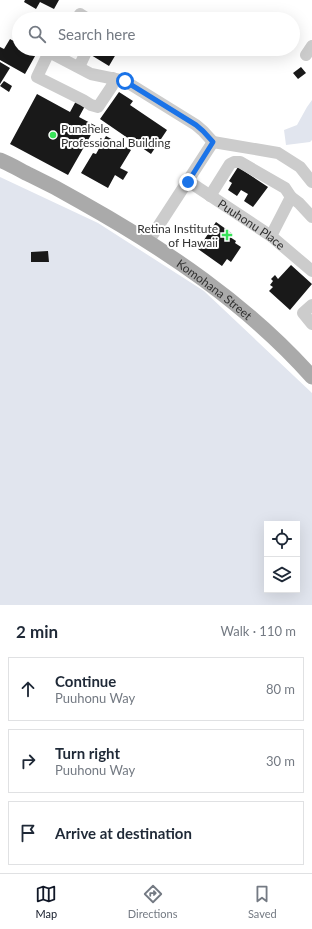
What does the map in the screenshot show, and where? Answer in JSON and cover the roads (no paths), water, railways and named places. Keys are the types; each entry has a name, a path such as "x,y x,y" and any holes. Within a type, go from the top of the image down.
{"main road":[{"name":"Komohana Street","path":"0,160 66,193 101,213 148,242 206,282 268,332 312,377"}],"street":[{"path":"47,56 37,77 83,100 91,106 98,107 112,86 113,78"},
{"path":"57,56 91,74 125,81 196,125 213,142 278,153 300,167 311,179"},
{"path":"79,67 84,56"},
{"path":"148,242 213,142"},
{"path":"210,196 230,164 240,162 285,188 291,197 312,217"},
{"name":"Puuhonu Place","path":"188,182 271,236 312,271"},
{"path":"271,236 291,197"},
{"path":"312,306 303,313 312,324"}],"place":[{"name":"Punahele Professional Building","path":"53,135"},
{"name":"Retina Institute of Hawaii","path":"227,235"}]}
